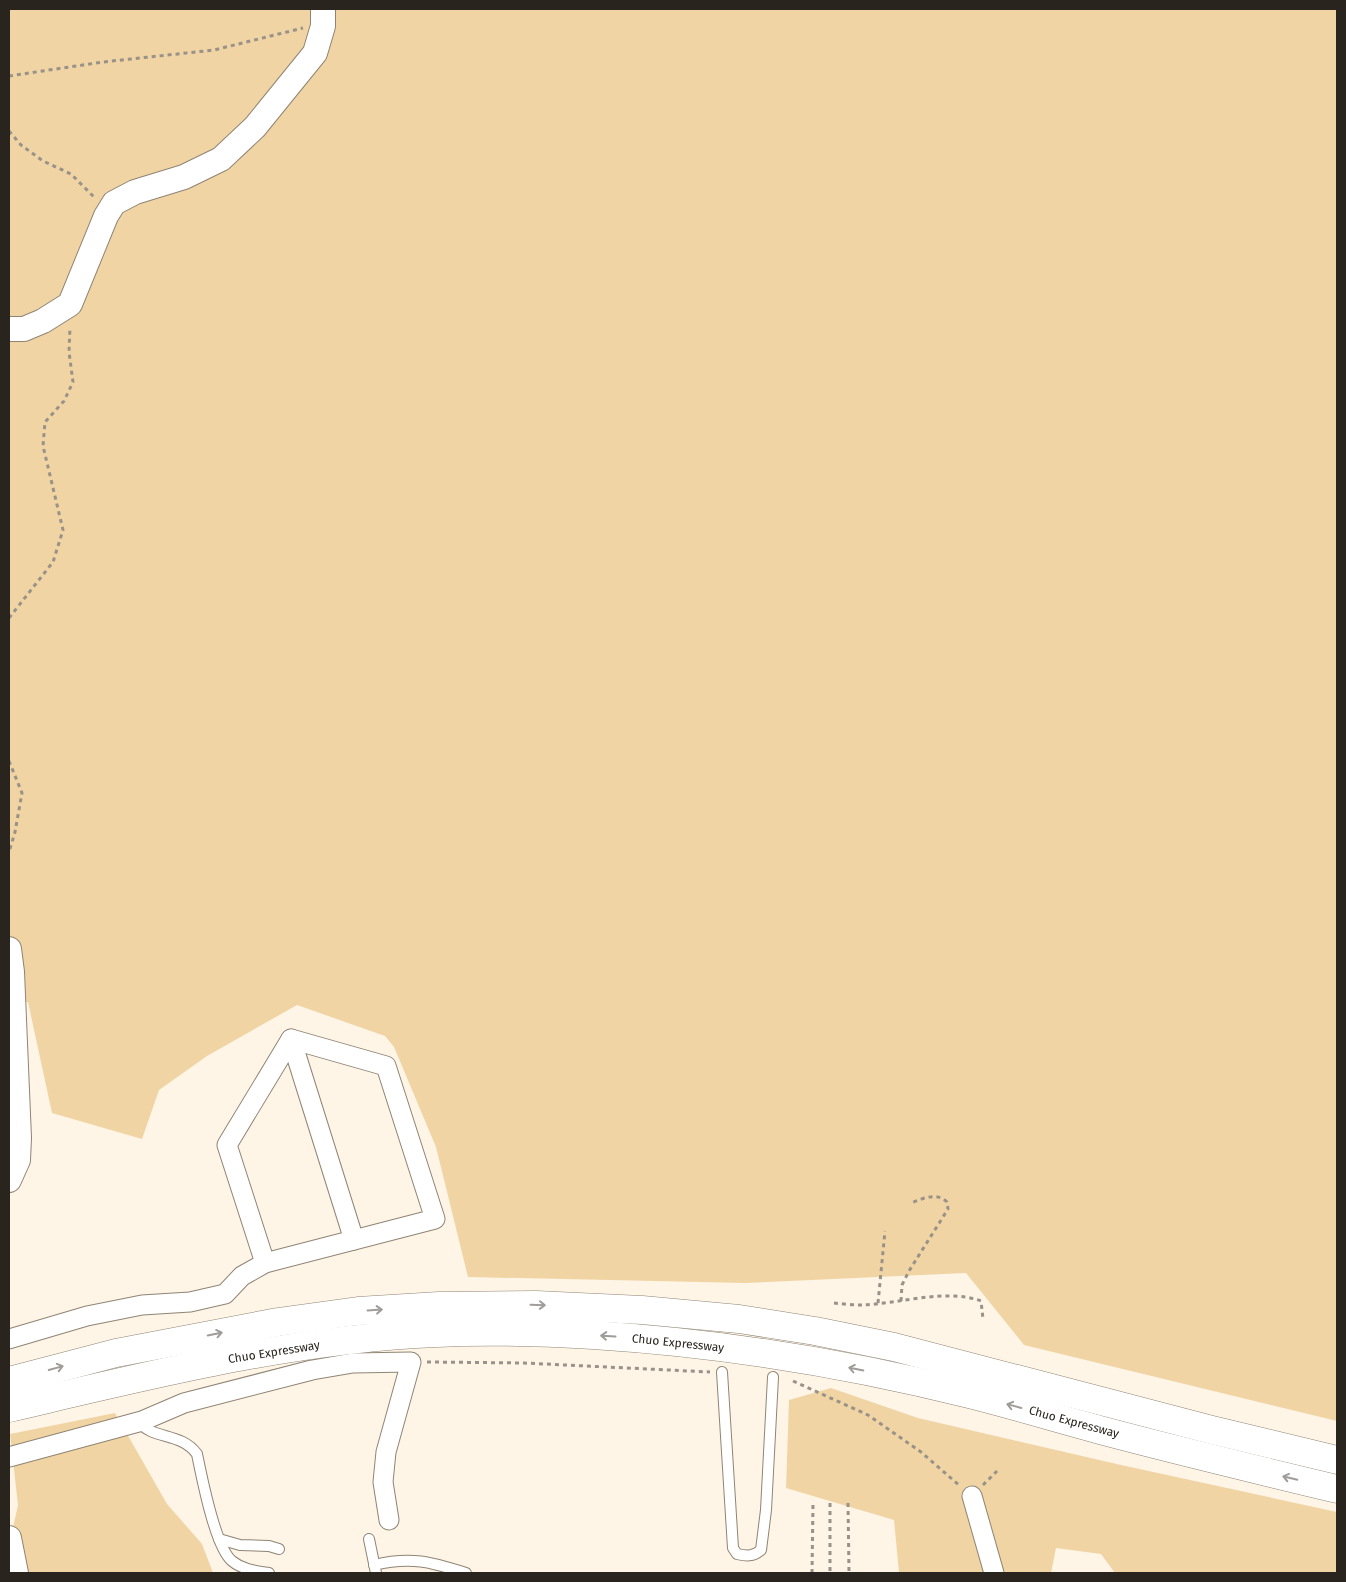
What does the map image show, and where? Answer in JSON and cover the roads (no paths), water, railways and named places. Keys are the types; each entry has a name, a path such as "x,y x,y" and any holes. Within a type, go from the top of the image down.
{"highway":[{"path":"9,1381 116,1353 278,1322 358,1312 439,1306 536,1305 642,1310 739,1319 815,1331 894,1347 1212,1430 1337,1460"},
{"name":"Chuo Expressway","path":"9,1408 140,1377 256,1353 346,1340 456,1332 534,1332 636,1338 733,1348 890,1376 968,1393 1098,1429 1337,1489"}],"street":[{"path":"9,329 24,329 43,322 70,304 108,212 114,203 135,192 184,177 221,159 255,127 316,53 323,16"},
{"path":"9,949 12,972 19,1138 18,1160 9,1180"},
{"path":"9,1340 87,1316 142,1305 190,1302 225,1294 242,1276 265,1263 435,1219 386,1066 291,1039"},
{"path":"291,1039 354,1240"},
{"path":"265,1263 227,1145 291,1039"},
{"path":"9,1457 140,1422 184,1403 312,1370 353,1363 411,1362 386,1452 383,1482 389,1520"},
{"path":"972,1496 994,1573"},
{"path":"9,1538 16,1573"}],"lane":[{"path":"722,1372 733,1548 737,1554 746,1556 756,1554 761,1550 766,1510 773,1377"},
{"path":"140,1422 145,1429 185,1442 192,1448 197,1454 219,1539 226,1554 231,1561 241,1567 269,1573"},
{"path":"219,1539 240,1545 269,1546 279,1549"},
{"path":"369,1539 375,1569 394,1560 418,1560 466,1573"}]}
